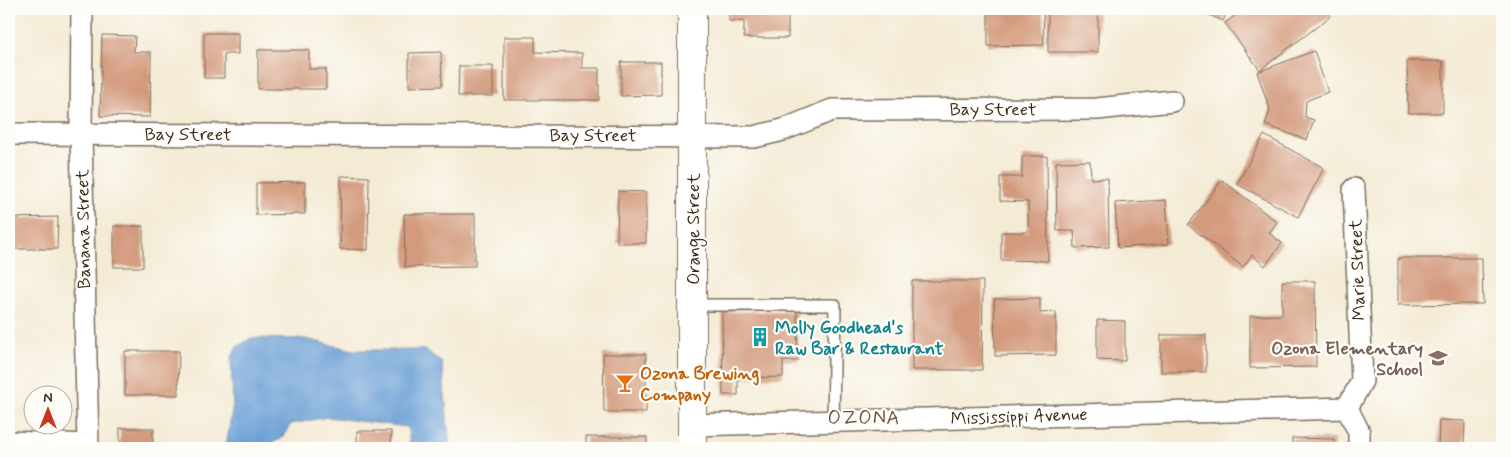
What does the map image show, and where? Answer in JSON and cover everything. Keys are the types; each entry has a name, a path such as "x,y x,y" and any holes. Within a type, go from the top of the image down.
{"street":[{"name":"Banana Street","path":"82,9 81,134 88,444"},
{"name":"Orange Street","path":"692,9 692,437"},
{"name":"Bay Street","path":"9,134 754,137 783,130 832,110 1097,108 1172,101"},
{"name":"Marie Street","path":"1347,408 1362,381 1354,189"},
{"name":"Mississippi Avenue","path":"692,437 833,421 1347,408"},
{"path":"1347,408 1359,432 1359,448"}],"lane":[{"path":"692,305 835,305 833,421"},
{"path":"9,438 88,444"}],"water":[{"path":"251,338 305,339 353,350 426,350 442,363 450,448 410,448 408,427 327,417 291,424 281,439 259,448 230,448 226,446 233,405 231,359 236,348"}],"building":[{"path":"729,9 788,9 788,38 744,38 744,21 729,21"},
{"path":"988,9 1043,9 1044,45 988,46"},
{"path":"1048,9 1098,9 1098,52 1048,52"},
{"path":"1195,9 1228,9 1223,21"},
{"path":"1244,9 1326,9 1331,16 1260,70 1225,23"},
{"path":"204,33 238,33 238,54 224,54 224,78 204,78"},
{"path":"102,35 135,36 134,52 151,52 150,117 100,116"},
{"path":"504,37 535,37 535,52 582,53 582,68 599,68 599,100 504,100"},
{"path":"258,50 309,50 309,69 326,69 326,89 258,89"},
{"path":"1314,51 1328,92 1306,101 1305,117 1314,120 1307,140 1265,125 1270,110 1257,72"},
{"path":"441,52 442,86 409,87 409,53"},
{"path":"1407,61 1443,61 1443,113 1408,113"},
{"path":"621,62 661,62 661,95 621,96"},
{"path":"459,66 493,66 493,96 458,96"},
{"path":"1264,135 1324,168 1298,217 1237,184"},
{"path":"1022,156 1047,156 1048,261 1001,260 1001,232 1028,232 1028,202 1000,201 1000,177 1022,177"},
{"path":"1090,161 1091,179 1108,178 1109,247 1075,248 1074,231 1057,231 1056,162"},
{"path":"341,176 369,177 368,250 340,249"},
{"path":"1222,180 1277,222 1269,233 1282,243 1265,266 1252,255 1243,267 1188,225"},
{"path":"305,182 305,214 256,215 256,183"},
{"path":"618,191 646,192 646,243 617,243"},
{"path":"1166,200 1169,244 1118,248 1115,203"},
{"path":"404,214 475,214 475,266 405,267"},
{"path":"58,217 57,249 9,249 9,218"},
{"path":"114,226 143,226 143,267 114,267"},
{"path":"1398,258 1482,258 1483,304 1398,305"},
{"path":"912,281 983,281 982,370 912,370"},
{"path":"1282,281 1315,281 1316,367 1250,368 1250,316 1282,315"},
{"path":"1040,298 1040,313 1056,312 1056,355 995,356 994,299"},
{"name":"Molly Goodhead's Raw Bar & Restaurant","path":"797,311 798,361 783,361 783,377 738,378 738,395 723,395 722,312"},
{"path":"1097,320 1125,321 1125,361 1097,360"},
{"path":"1161,335 1206,335 1206,372 1161,372"},
{"path":"125,351 179,351 178,395 125,395"},
{"name":"Ozona Brewing Company","path":"603,354 646,354 646,412 604,412"},
{"path":"1439,420 1465,421 1464,448 1438,448"},
{"path":"120,428 153,428 153,448 120,448"},
{"path":"357,431 391,431 391,448 357,448"},
{"path":"586,437 647,437 647,448 586,448"},
{"path":"1292,438 1334,439 1334,448 1292,448"}],"place":[{"name":"Molly Goodhead's Raw Bar & Restaurant","path":"760,337"},
{"name":"Ozona Elementary School","path":"1438,358"},
{"name":"Ozona Brewing Company","path":"625,383"}],"district":[{"name":"OZONA","path":"864,417"}]}
